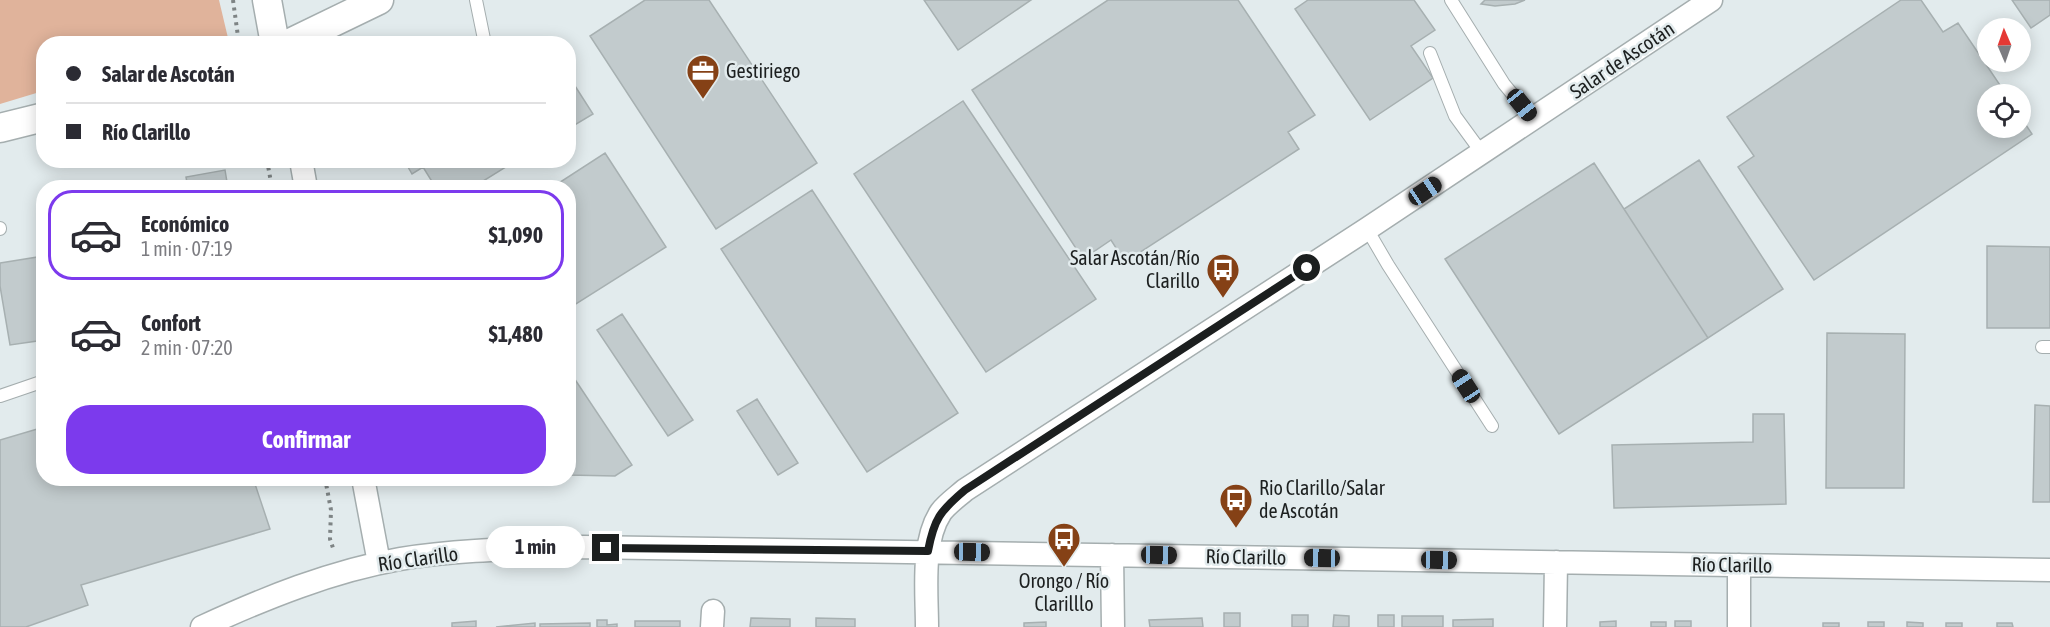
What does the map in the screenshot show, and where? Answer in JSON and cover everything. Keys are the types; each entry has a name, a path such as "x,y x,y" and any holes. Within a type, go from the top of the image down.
{"street":[{"path":"267,0 274,36"},
{"path":"305,36 379,0"},
{"name":"Salar de Ascotán","path":"927,627 928,551 932,528 942,511 965,490 1367,229 1711,0"},
{"path":"0,128 36,119"},
{"path":"365,486 379,563"},
{"name":"Río Clarillo","path":"202,627 251,606 342,573 379,563 404,558 477,552 583,547 2050,570"},
{"path":"1112,555 1113,627"},
{"path":"1555,627 1556,562"},
{"path":"1739,565 1739,627"}],"lane":[{"path":"476,0 484,36"},
{"path":"1451,0 1504,84 1533,119"},
{"path":"1430,53 1455,116 1482,153"},
{"path":"1367,229 1492,426"},
{"path":"0,396 36,384"}],"path":[{"path":"233,0 238,36"},
{"path":"327,486 331,510 330,539 342,573"}],"shaded area":[{"path":"0,0 219,0 228,36 36,36 36,93 0,104"}],"building":[{"name":"Gestiriego","path":"645,0 709,0 817,163 716,229 590,36"},
{"path":"924,0 1031,0 958,50"},
{"path":"1108,0 1238,0 1315,115 1288,132 1299,149 1125,262 1111,240 1083,259 972,90"},
{"path":"1308,0 1414,0 1435,30 1411,46 1433,78 1370,120 1295,9"},
{"path":"1485,0 1525,0 1515,4 1495,6 1481,4"},
{"path":"1901,0 1921,0 1943,32 1958,23 1977,51 1977,72 1991,72 1999,84 1977,84 1977,138 2026,138 1814,280 1738,167 1754,156 1727,117"},
{"path":"2012,0 2050,0 2050,15 2031,28 2031,18 2024,18"},
{"path":"576,87 593,114 576,124"},
{"path":"963,101 1096,299 986,372 854,174"},
{"path":"605,153 666,247 576,304 576,180 563,180"},
{"path":"1699,160 1783,289 1708,338 1624,209"},
{"path":"1594,163 1708,338 1559,434 1445,259"},
{"path":"409,168 421,168 412,174"},
{"path":"424,168 504,168 485,180 431,180"},
{"path":"225,170 227,180 187,180 186,177"},
{"path":"812,190 958,413 867,472 721,249"},
{"path":"1987,246 2050,247 2050,328 1987,328"},
{"path":"36,257 36,341 10,345 0,286 0,263"},
{"path":"622,314 693,420 668,436 597,330"},
{"path":"1827,333 1905,334 1904,488 1826,488"},
{"path":"576,381 632,465 615,476 576,475"},
{"path":"757,399 798,463 778,475 737,411"},
{"path":"2035,405 2050,406 2050,502 2033,502"},
{"path":"1753,414 1784,414 1786,504 1614,508 1612,445 1753,442"},
{"path":"36,429 36,486 256,486 270,529 81,585 88,605 26,627 0,627 0,440"},
{"path":"1224,613 1240,613 1240,627 1224,627"},
{"path":"1292,615 1308,615 1308,627 1292,627"},
{"path":"1334,615 1349,616 1349,627 1333,627"},
{"path":"1378,615 1394,615 1394,627 1378,627"},
{"path":"1402,616 1443,616 1443,627 1402,627"},
{"path":"751,618 790,619 790,627 750,627"},
{"path":"816,618 855,619 855,627 816,627"},
{"path":"1202,618 1203,627 1150,627 1149,620"},
{"path":"1493,619 1493,627 1453,627 1453,620"},
{"path":"597,620 607,620 607,625 617,624 617,627 597,627"},
{"path":"476,621 476,627 452,627 452,623"},
{"path":"635,621 680,621 680,627 635,627"},
{"path":"1616,621 1616,627 1600,627 1600,622"},
{"path":"1675,621 1691,621 1691,627 1675,627"},
{"path":"1046,622 1046,627 1024,627 1024,623"},
{"path":"1651,622 1666,622 1666,627 1651,627"},
{"path":"1868,622 1884,622 1884,627 1868,627"},
{"path":"1907,622 1923,623 1923,627 1907,627"},
{"path":"535,623 535,627 496,627"},
{"path":"590,623 590,627 540,627 540,624"},
{"path":"1823,623 1839,623 1839,627 1823,627"},
{"path":"1946,623 1962,623 1962,627 1946,627"},
{"path":"1997,623 2012,623 2013,627 1997,627"}],"place":[{"name":"Gestiriego","path":"703,100"},
{"name":"Salar Ascotán/Río Clarillo","path":"1223,299"},
{"name":"Rio Clarillo/Salar de Ascotán","path":"1236,529"},
{"name":"Orongo / Río Clarilllo","path":"1064,568"}],"route":[{"path":"606,548 928,551 932,528 942,511 965,490 1307,268"}]}
